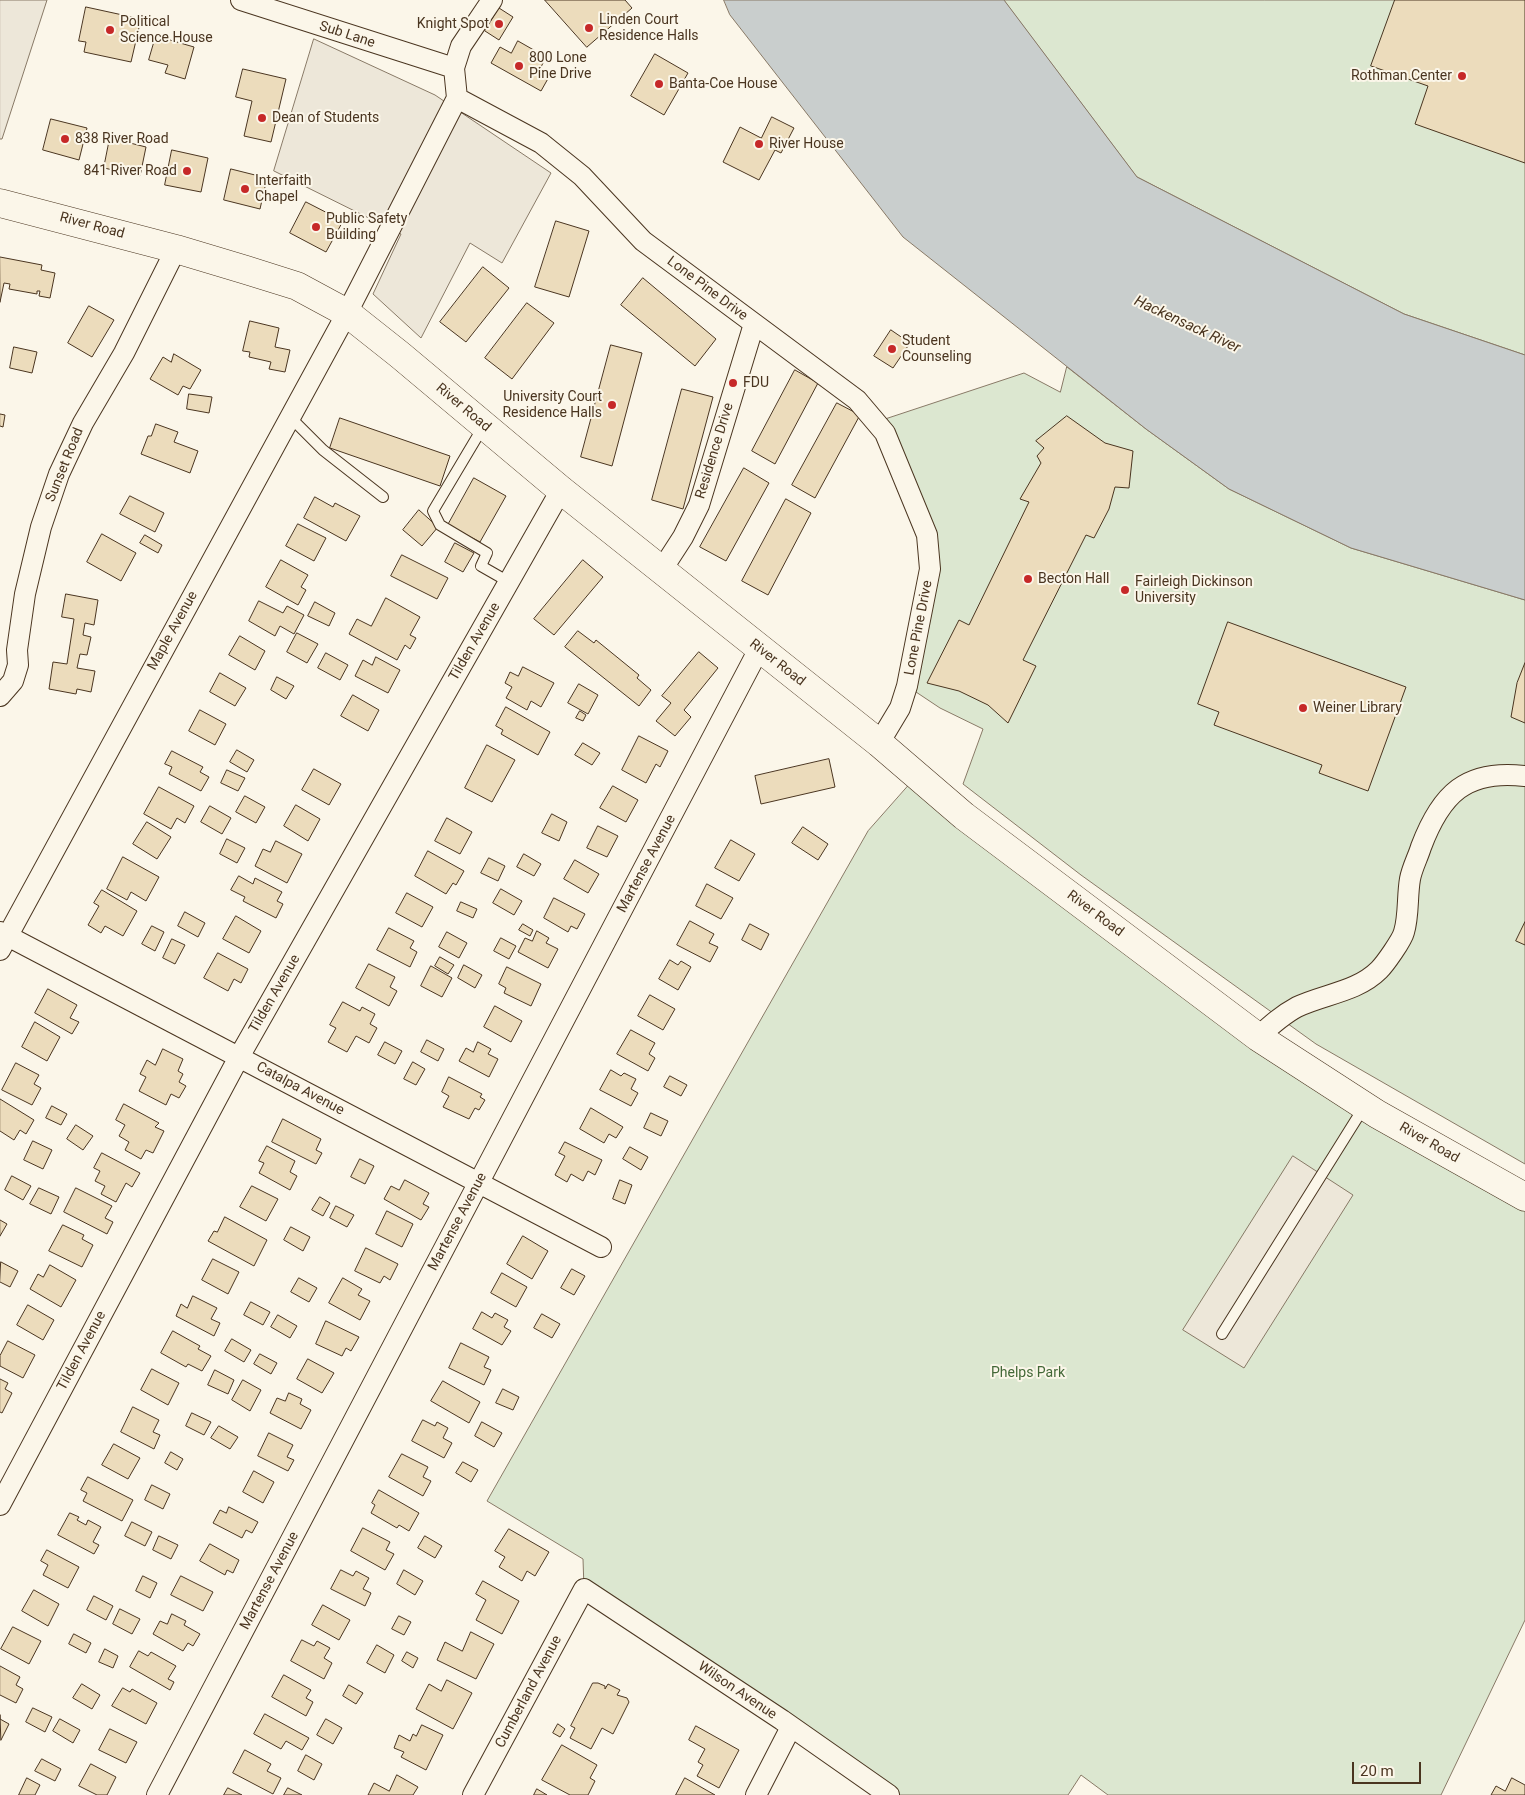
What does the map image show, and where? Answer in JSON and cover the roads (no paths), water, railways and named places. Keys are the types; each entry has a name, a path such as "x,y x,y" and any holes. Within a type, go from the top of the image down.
{"main road":[{"name":"River Road","path":"0,203 176,249 297,286 347,313 561,490 879,744 964,816 1258,1037 1365,1106 1525,1197"}],"street":[{"name":"Sub Lane","path":"241,0 454,68"},
{"path":"347,313 457,98 454,68 461,46 492,0"},
{"name":"Lone Pine Drive","path":"457,98 542,143 582,176 643,241 857,400 885,433 927,534 930,569 909,677 900,708 879,744"},
{"name":"Sunset Road","path":"0,696 13,681 18,665 17,650 25,594 41,528 60,474 83,422 124,353 176,249"},
{"name":"Maple Avenue","path":"2,939 347,313"},
{"name":"Residence Drive","path":"661,571 683,537 699,505 754,324"},
{"name":"Tilden Avenue","path":"0,1505 239,1057 561,490"},
{"name":"Martense Avenue","path":"157,1795 759,649"},
{"path":"1258,1037 1274,1022 1297,1008 1358,985 1380,970 1404,933 1410,878 1427,832 1439,808 1451,793 1484,776 1504,773 1525,776"},
{"name":"Catalpa Avenue","path":"2,939 239,1057 601,1247"},
{"name":"Wilson Avenue","path":"584,1589 889,1795"},
{"name":"Cumberland Avenue","path":"473,1795 584,1589"},
{"path":"756,1795 791,1727"}],"lane":[{"path":"290,417 323,450 383,496"},
{"path":"483,426 433,511 440,525 487,554 481,566 509,582"},
{"path":"1222,1334 1365,1106"}],"water":[{"name":"Hackensack River","path":"724,0 1004,0 1137,177 1404,314 1525,355 1525,600 1351,548 1229,489 1146,429 903,237 730,15"}],"place":[{"name":"Knight Spot","path":"499,24"},
{"name":"Linden Court Residence Halls","path":"589,28"},
{"name":"Political Science House","path":"110,30"},
{"name":"800 Lone Pine Drive","path":"519,66"},
{"name":"Rothman Center","path":"1462,76"},
{"name":"Banta-Coe House","path":"659,84"},
{"name":"Dean of Students","path":"262,118"},
{"name":"838 River Road","path":"65,139"},
{"name":"River House","path":"759,144"},
{"name":"841 River Road","path":"187,171"},
{"name":"Interfaith Chapel","path":"245,189"},
{"name":"Public Safety Building","path":"316,227"},
{"name":"Student Counseling","path":"892,349"},
{"name":"FDU","path":"733,383"},
{"name":"University Court Residence Halls","path":"612,405"},
{"name":"Becton Hall","path":"1028,579"},
{"name":"Fairleigh Dickinson University","path":"1125,590"},
{"name":"Weiner Library","path":"1303,708"}],"park label":[{"name":"Phelps Park","path":"1028,1373"}]}
